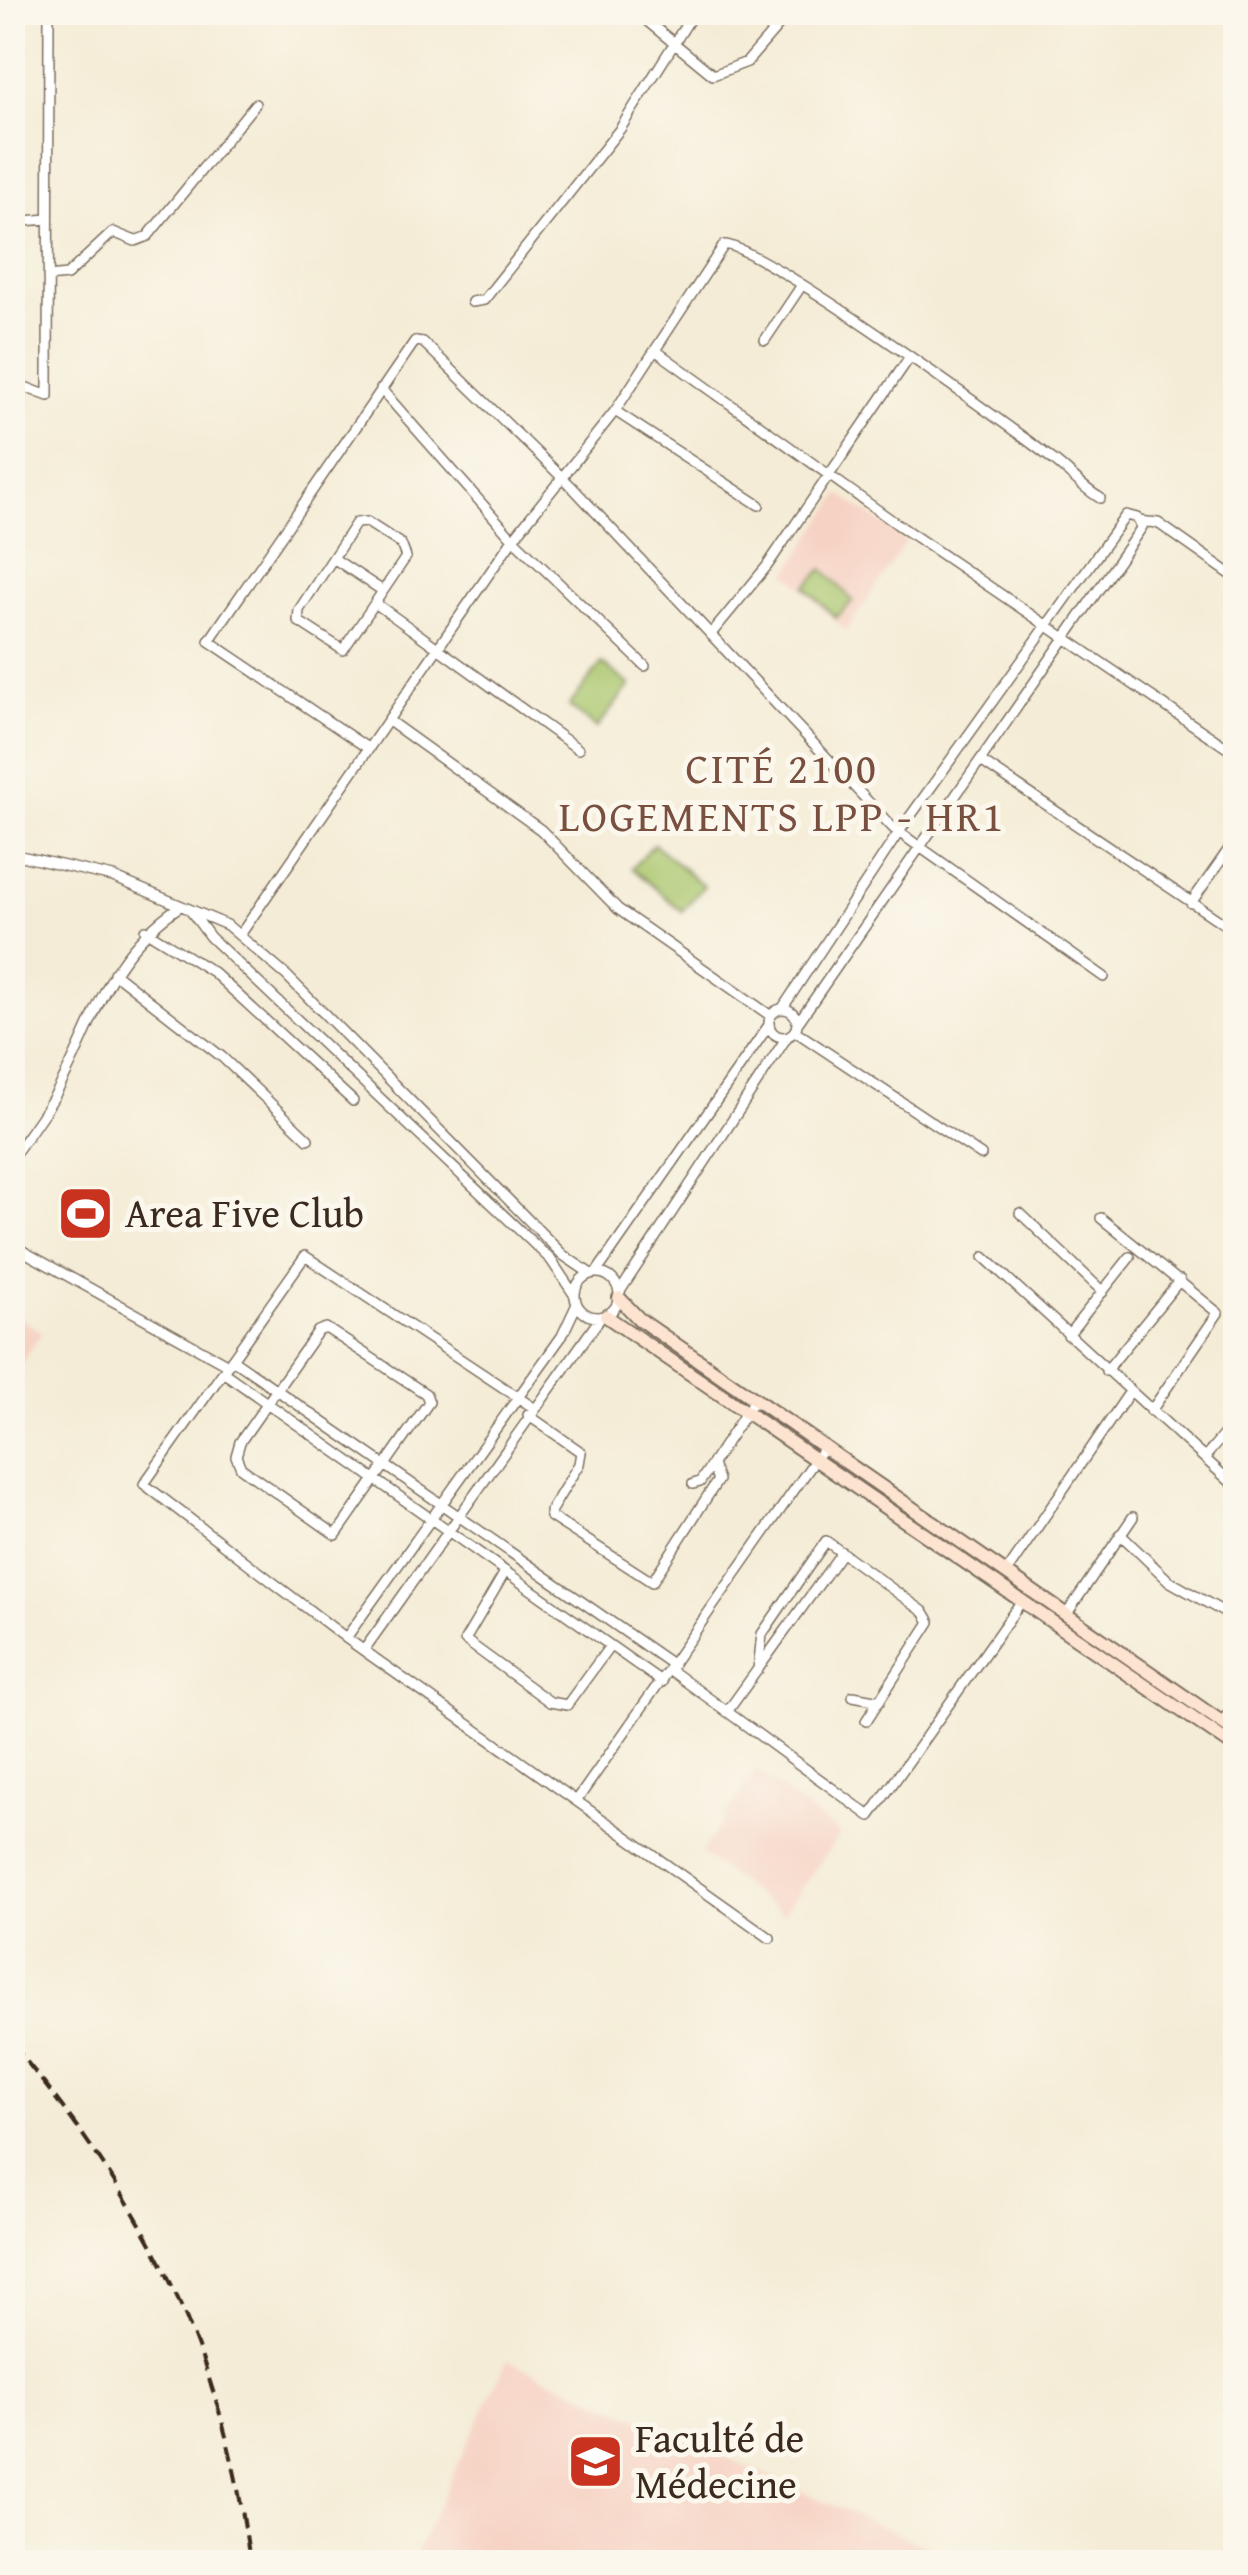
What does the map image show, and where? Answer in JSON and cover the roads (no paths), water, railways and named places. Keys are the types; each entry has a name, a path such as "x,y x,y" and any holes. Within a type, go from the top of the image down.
{"street":[{"path":"12,382 48,396 49,12"},
{"path":"636,12 713,75 747,62 790,12"},
{"path":"472,302 484,300 620,130 694,12"},
{"path":"48,277 66,275 113,232 136,241 148,236 255,104"},
{"path":"12,222 48,219"},
{"path":"240,935 513,539 615,412 724,245 743,247 802,285 1056,461 1100,498"},
{"path":"766,340 802,285"},
{"path":"369,749 209,641 415,341 424,342 560,476 899,832 1104,977"},
{"path":"654,350 1236,754"},
{"path":"711,634 767,566 909,358"},
{"path":"382,389 513,539 646,666"},
{"path":"615,412 758,506"},
{"path":"346,1638 562,1336 579,1283 593,1274 782,1009 899,832 1126,515 1158,522 1236,578"},
{"path":"364,1650 531,1412 619,1296 793,1031 1142,527 1138,520"},
{"path":"367,522 401,544 406,557 383,591 343,650 298,621 299,610 356,523 367,522"},
{"path":"333,558 383,591"},
{"path":"375,603 578,749"},
{"path":"389,721 541,830 618,908 770,1021 774,1034 793,1031 981,1155"},
{"path":"981,761 1236,932"},
{"path":"1191,903 1236,839"},
{"path":"12,854 95,871 218,919 240,935 301,990 562,1255 593,1274 614,1281 619,1296 639,1319 1066,1614 1199,1715 1236,1748"},
{"path":"12,1158 59,1088 96,1002 114,973 146,930 185,908"},
{"path":"185,908 210,938 551,1260 586,1315 603,1316 1021,1602 1199,1715 1222,1722 1236,1732"},
{"path":"146,930 213,972 353,1101"},
{"path":"114,973 222,1058 308,1139"},
{"path":"782,1009 794,1014 793,1031"},
{"path":"1020,1213 1103,1292"},
{"path":"1100,1218 1218,1312 1151,1411"},
{"path":"12,1245 276,1390 671,1667 870,1816 1021,1602"},
{"path":"712,1464 718,1480 707,1501 656,1578 647,1581 551,1517 582,1452 516,1396 306,1256 144,1484 346,1638 770,1938"},
{"path":"984,1256 1129,1394 1236,1487"},
{"path":"1068,1335 1130,1257"},
{"path":"1106,1371 1180,1280"},
{"path":"326,1328 426,1394 428,1407 343,1530 330,1534 238,1463 240,1442 267,1403 318,1331 326,1328"},
{"path":"228,1365 267,1403 662,1682"},
{"path":"1006,1573 1129,1394"},
{"path":"693,1484 700,1482 755,1399"},
{"path":"1204,1456 1236,1420"},
{"path":"577,1800 825,1446"},
{"path":"1066,1614 1133,1518"},
{"path":"1120,1534 1169,1581 1236,1620"},
{"path":"758,1670 762,1634 826,1541 924,1612 930,1622 866,1721"},
{"path":"727,1712 842,1552"},
{"path":"505,1572 465,1640 550,1702 567,1705 610,1646"},
{"path":"853,1696 880,1701"},
{"path":"1222,1722 1236,1704"}],"railway":[{"path":"12,2044 103,2164 172,2285 220,2415 250,2562"}],"place":[{"name":"Area Five Club","path":"86,1213"},
{"name":"Faculté de Médecine","path":"596,2461"}],"district":[{"name":"CITÉ 2100 LOGEMENTS LPP - HR1","path":"782,792"}]}
